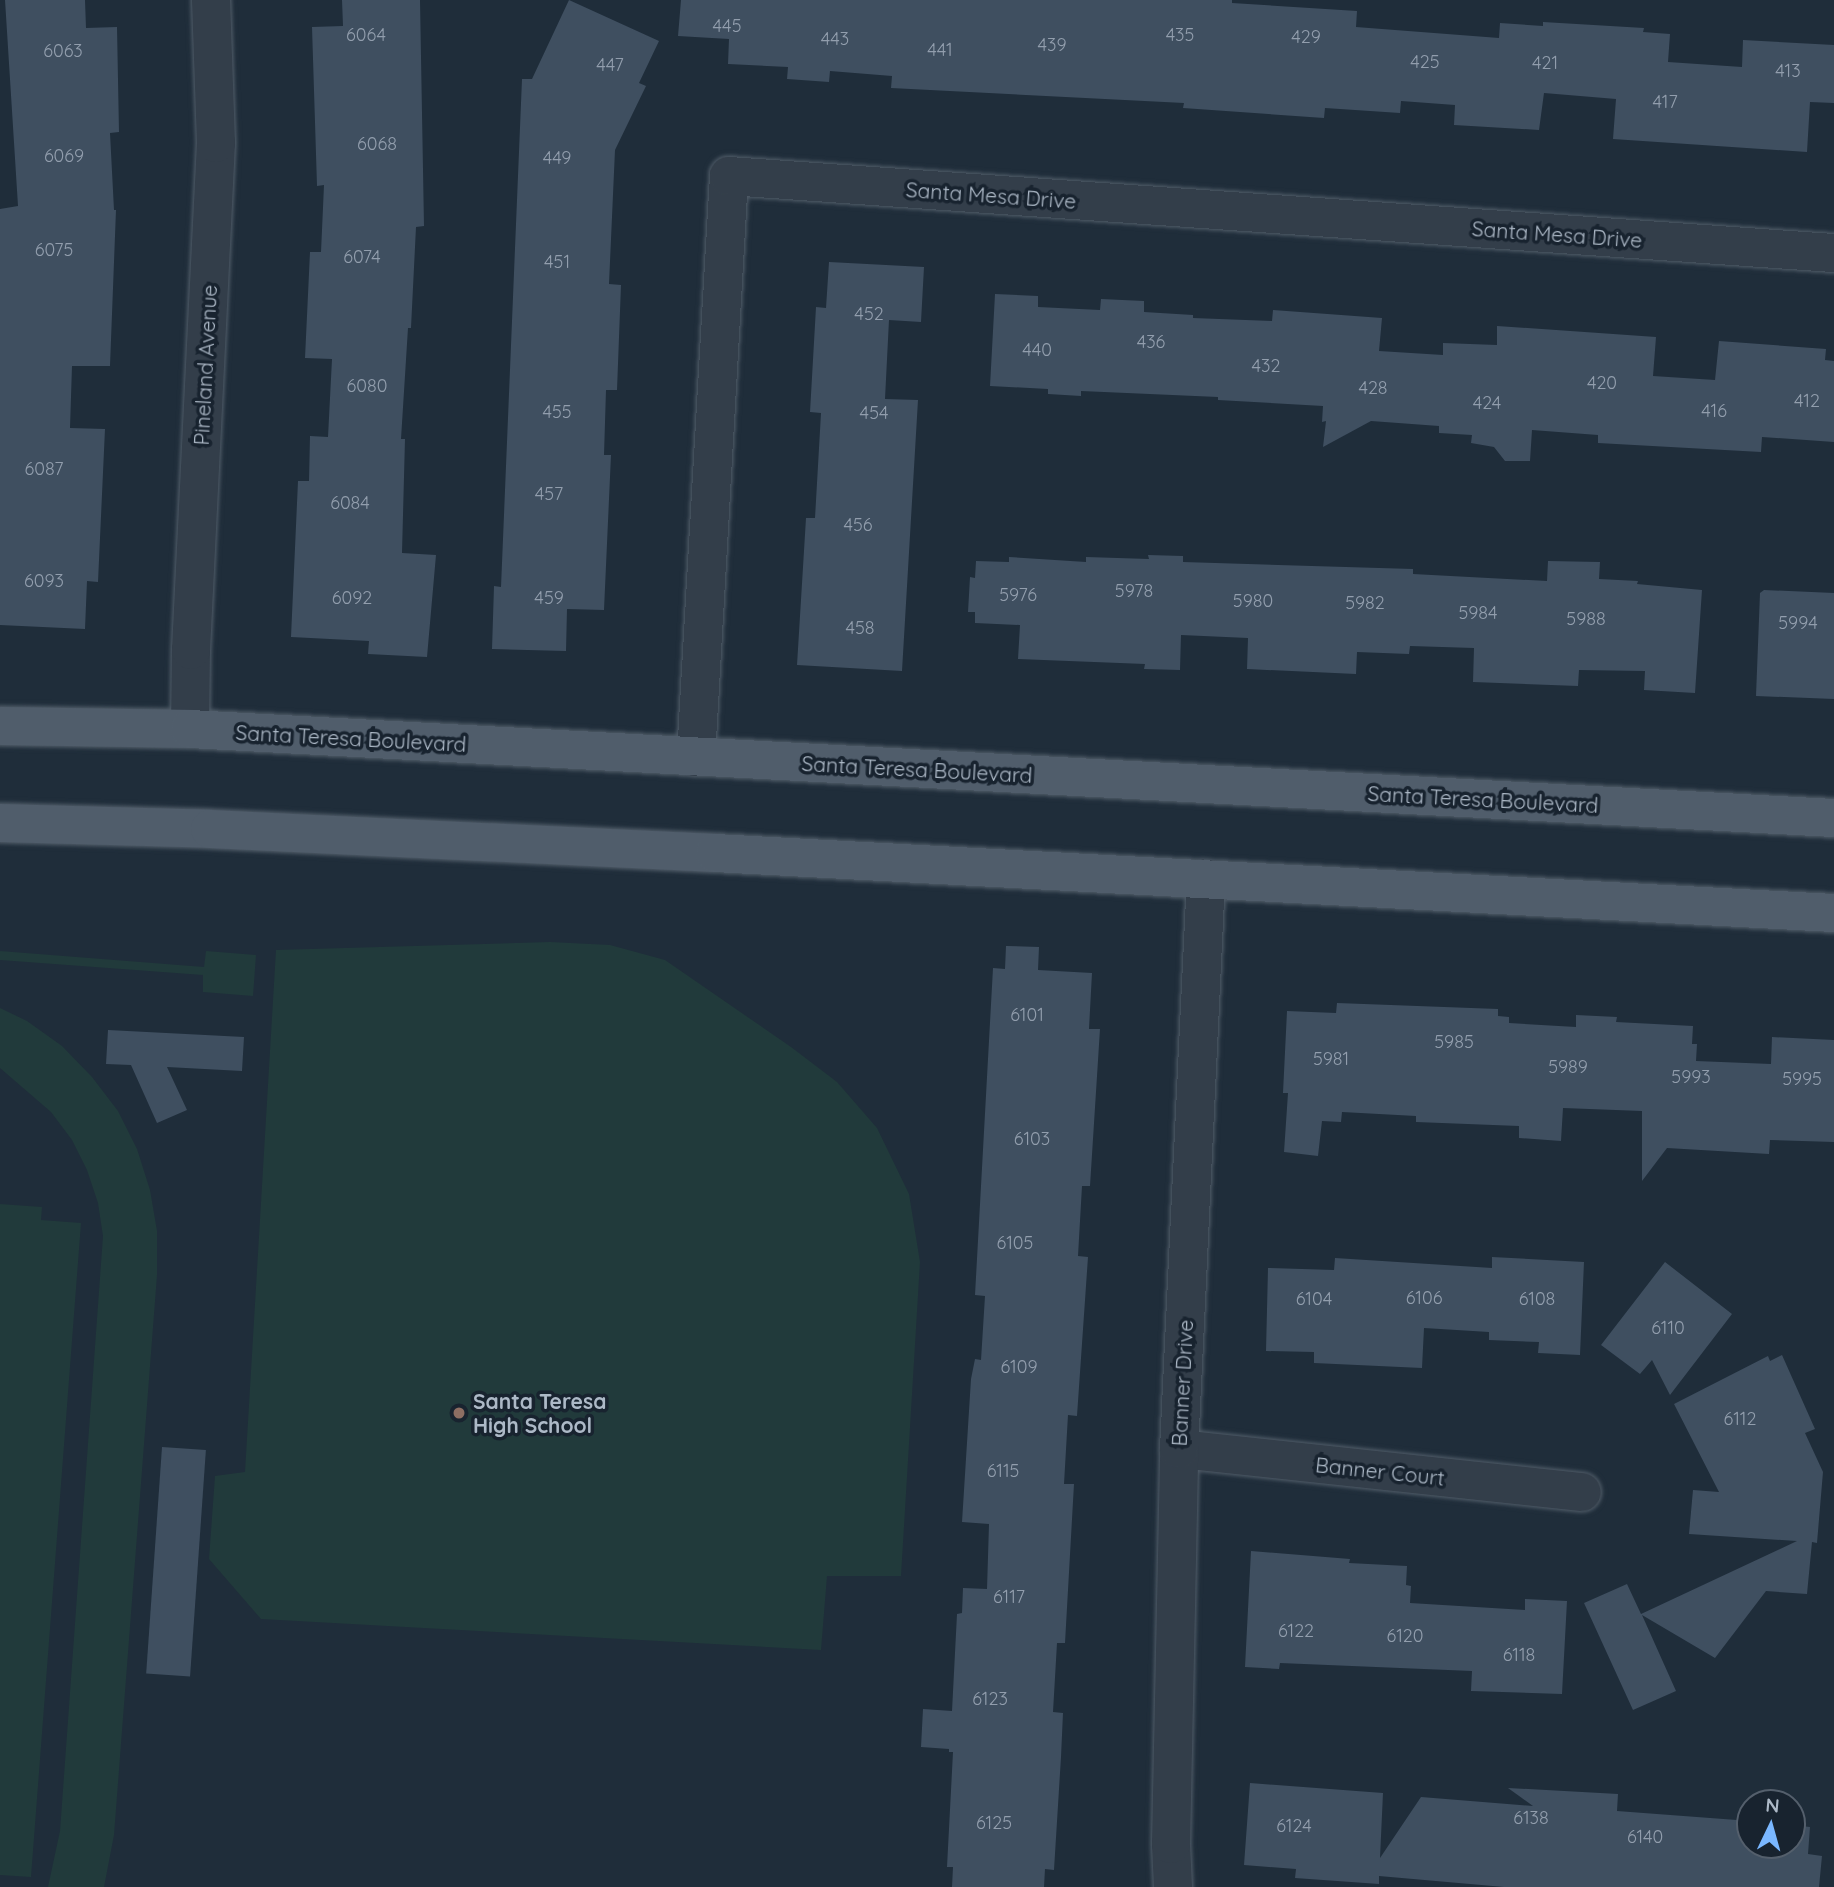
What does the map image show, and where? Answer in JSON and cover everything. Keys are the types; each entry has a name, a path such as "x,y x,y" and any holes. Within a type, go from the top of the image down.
{"main road":[{"name":"Santa Teresa Boulevard","path":"0,726 190,729 1834,818"},
{"path":"0,823 210,828 1834,913"}],"street":[{"name":"Pineland Avenue","path":"190,729 191,636 216,143 211,0"},
{"name":"Santa Mesa Drive","path":"696,757 729,176 1834,253"},
{"name":"Banner Drive","path":"1173,1887 1171,1844 1179,1449 1206,880"},
{"name":"Banner Court","path":"1179,1449 1582,1492"}],"green space":[{"path":"550,942 610,945 665,960 791,1047 837,1082 877,1128 909,1194 920,1262 901,1576 827,1576 821,1650 261,1619 209,1559 215,1476 245,1472 276,950"},
{"path":"0,951 204,967 206,951 256,955 253,996 203,992 203,975 0,960"},
{"path":"0,1008 27,1021 62,1046 92,1077 118,1111 137,1149 150,1190 157,1231 157,1275 114,1835 104,1887 48,1887 60,1831 103,1236 98,1203 87,1170 72,1140 51,1112 0,1068"},
{"path":"0,1204 42,1207 41,1220 81,1223 31,1877 0,1875"}],"building":[{"path":"5,0 85,0 86,28 117,27 119,132 110,133 116,210 110,366 72,366 70,428 105,429 98,582 87,581 85,629 0,625 0,209 18,206"},
{"path":"342,0 420,0 424,226 416,227 411,328 408,328 401,439 405,439 402,553 436,555 427,657 368,654 369,641 291,637 298,481 309,481 310,436 328,437 332,359 305,358 310,252 321,252 324,185 317,186 312,27 343,26"},
{"path":"569,0 659,41 639,83 646,86 615,150 609,284 621,285 617,390 606,390 604,455 611,455 604,610 567,609 566,651 492,649 494,586 501,587 522,79 532,79"},
{"path":"681,0 1232,0 1232,3 1357,11 1356,27 1499,38 1500,23 1543,26 1543,22 1644,28 1643,32 1670,34 1668,62 1742,67 1743,40 1834,45 1834,103 1810,102 1807,152 1613,139 1616,99 1544,93 1539,130 1454,125 1455,105 1401,101 1400,113 1325,108 1324,118 1183,108 1184,103 891,88 892,76 830,71 829,82 787,79 788,67 728,64 729,39 678,36"},
{"path":"829,262 924,267 921,322 889,320 885,399 918,400 902,671 797,665 806,518 815,518 821,413 810,412 816,307 826,308"},
{"path":"995,294 1038,296 1038,307 1100,310 1101,299 1144,301 1144,312 1193,315 1193,318 1272,321 1273,310 1382,318 1379,351 1443,355 1443,343 1497,345 1497,326 1656,337 1653,376 1715,380 1719,341 1826,349 1825,360 1834,361 1834,442 1762,437 1761,452 1598,443 1598,435 1532,430 1530,461 1505,461 1494,447 1471,443 1472,435 1439,433 1439,426 1371,421 1323,447 1326,421 1322,422 1323,406 1218,400 1218,397 1081,391 1081,396 1048,394 1048,389 990,386"},
{"path":"1148,555 1183,556 1183,562 1413,569 1413,574 1547,581 1548,561 1600,562 1599,579 1638,581 1637,584 1702,590 1695,693 1644,690 1645,671 1579,670 1578,686 1473,682 1474,648 1410,646 1409,654 1357,652 1356,674 1247,669 1248,638 1181,635 1180,670 1144,669 1145,664 1018,659 1020,625 975,623 975,612 968,612 970,577 975,578 976,561 1009,562 1009,557 1086,562 1086,557 1149,559"},
{"path":"1764,590 1834,593 1834,699 1756,696 1760,593"},
{"path":"1006,946 1039,947 1038,970 1092,973 1089,1029 1100,1029 1090,1186 1082,1186 1078,1256 1088,1257 1077,1416 1068,1415 1064,1484 1074,1484 1065,1643 1057,1643 1053,1712 1063,1713 1061,1757 1054,1870 1045,1869 1044,1887 952,1887 953,1867 947,1867 953,1752 949,1752 949,1749 921,1747 923,1709 952,1711 957,1614 962,1613 963,1588 987,1589 989,1524 962,1522 971,1379 975,1359 981,1360 985,1296 975,1295 993,968 1005,969"},
{"path":"1337,1003 1498,1009 1498,1016 1509,1017 1509,1023 1576,1027 1576,1015 1617,1017 1616,1022 1693,1026 1692,1044 1697,1044 1696,1061 1771,1064 1772,1037 1834,1040 1834,1142 1770,1140 1769,1154 1667,1148 1642,1181 1642,1111 1563,1108 1561,1141 1519,1138 1519,1126 1416,1122 1416,1116 1342,1112 1341,1122 1322,1121 1318,1156 1284,1152 1288,1093 1283,1093 1287,1011 1336,1013"},
{"path":"108,1030 244,1037 242,1071 167,1067 187,1110 157,1123 131,1065 106,1064"},
{"path":"1492,1257 1584,1262 1580,1355 1538,1353 1539,1342 1489,1340 1489,1332 1424,1328 1422,1368 1314,1363 1314,1352 1266,1351 1268,1268 1334,1270 1335,1258 1492,1268"},
{"path":"1665,1262 1732,1314 1670,1395 1652,1360 1640,1374 1601,1345"},
{"path":"1782,1355 1815,1429 1805,1433 1823,1472 1817,1543 1812,1542 1807,1594 1766,1591 1715,1658 1642,1615 1676,1691 1633,1710 1584,1603 1627,1584 1641,1614 1797,1541 1689,1534 1693,1490 1719,1492 1674,1404 1768,1356 1770,1361"},
{"path":"162,1447 206,1450 190,1677 146,1673"},
{"path":"1251,1551 1350,1559 1349,1563 1407,1566 1406,1585 1411,1586 1410,1603 1525,1610 1525,1599 1567,1601 1562,1694 1471,1691 1472,1671 1280,1663 1279,1669 1245,1667"},
{"path":"1250,1783 1383,1793 1380,1858 1421,1797 1533,1806 1508,1788 1618,1794 1617,1811 1736,1820 1736,1859 1806,1859 1806,1827 1810,1827 1808,1854 1822,1856 1819,1887 1504,1887 1379,1876 1379,1884 1295,1878 1296,1869 1244,1865"}],"place":[{"name":"Santa Teresa High School","path":"459,1413"}]}
